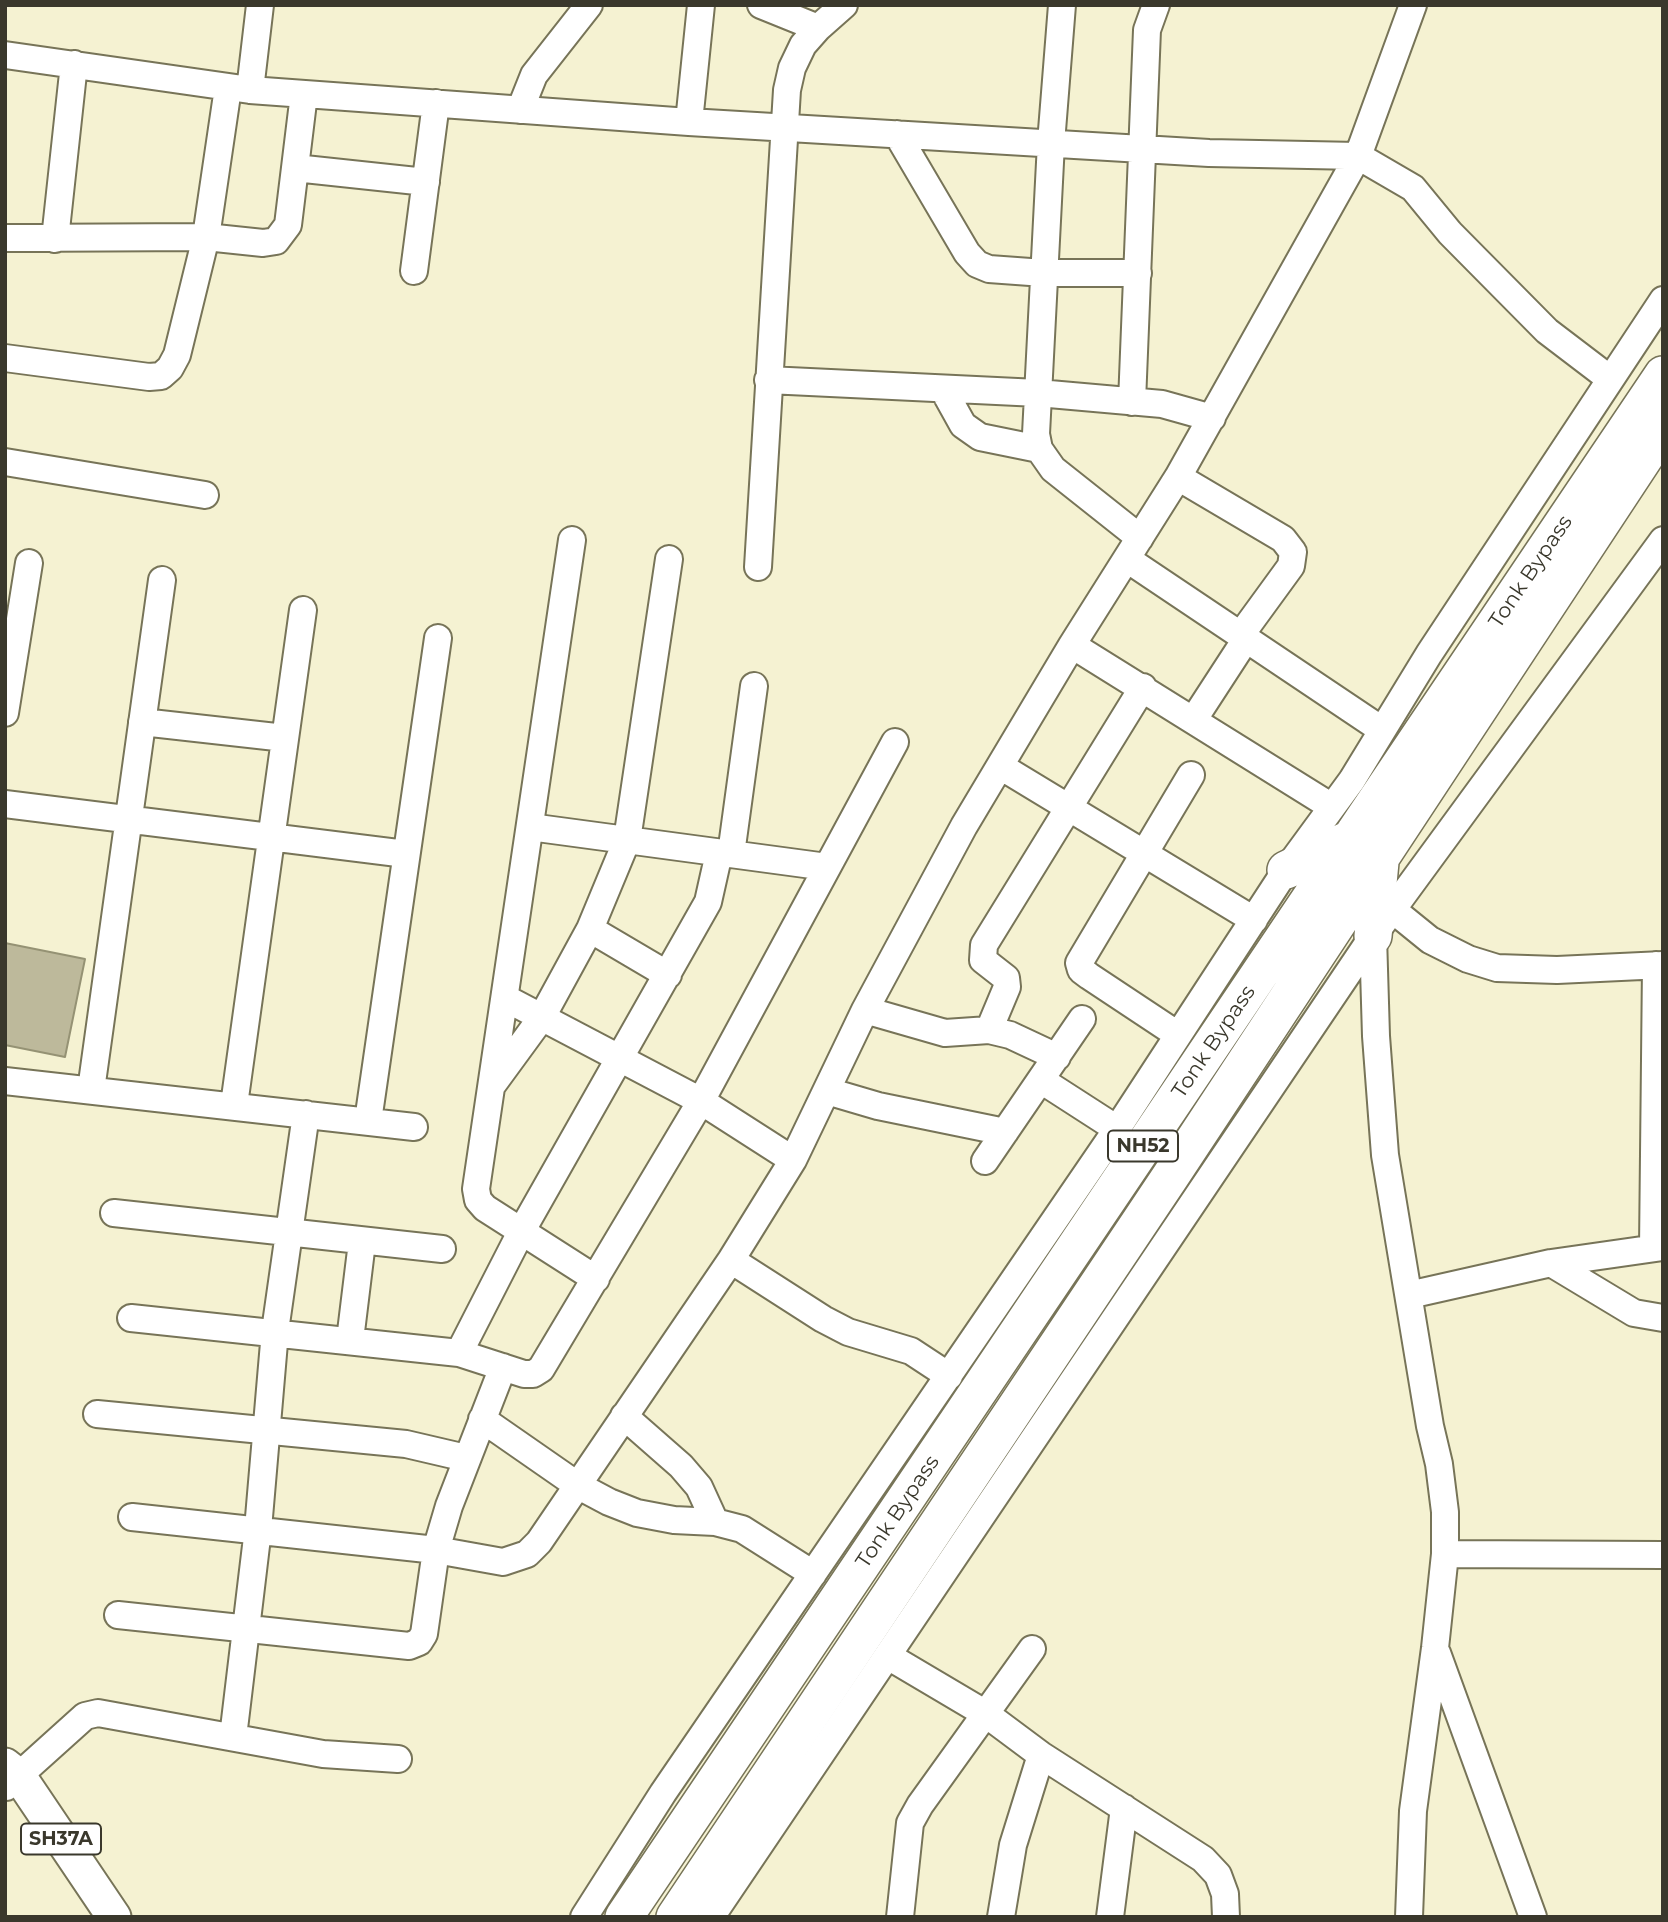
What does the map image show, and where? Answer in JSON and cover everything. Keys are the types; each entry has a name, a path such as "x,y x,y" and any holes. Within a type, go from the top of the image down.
{"highway":[{"name":"Tonk Bypass","path":"624,1917 1366,848 1663,375"},
{"name":"NH52","path":"675,1917 1366,848 1663,429"},
{"path":"1286,870 1366,848 1383,923"}],"main road":[{"name":"SH37A","path":"9,1778 90,1917"},
{"name":"SH37A","path":"9,1778 114,1917"}],"street":[{"path":"5,358 149,377 161,376 177,355 260,5"},
{"path":"520,110 534,75 589,5"},
{"path":"689,122 702,5"},
{"path":"761,5 818,28"},
{"path":"758,567 787,90 792,68 803,46 818,28 844,5"},
{"path":"1062,5 1044,273 1038,393 1039,449 1053,469 1133,548 1243,638 1382,730"},
{"path":"1132,402 1147,30 1156,5"},
{"path":"132,1517 436,1550 503,1562 527,1554 539,1542 731,1260 793,1160 865,1010 964,826 1072,645 1178,477 1358,156 1413,5"},
{"path":"5,55 239,89 304,94 689,122 1143,149 1358,156 1413,188 1450,233 1547,331 1610,379"},
{"path":"55,239 74,64"},
{"path":"5,238 206,237 263,243 282,236 288,225 304,94"},
{"path":"414,271 436,103"},
{"path":"897,134 967,253 977,264 989,269 1044,273 1138,273"},
{"path":"295,168 426,182"},
{"path":"584,1917 663,1793 1117,1129 1286,870 1332,807 1663,300"},
{"path":"768,380 1038,393 1162,404 1212,418"},
{"path":"943,389 963,425 980,437 1039,449"},
{"path":"5,462 205,495"},
{"path":"1178,477 1283,539 1293,552 1291,566 1194,719"},
{"path":"572,540 476,1189 478,1200 485,1208 596,1279"},
{"path":"711,1917 1383,923 1663,540"},
{"path":"493,1084 542,1017 590,929 627,840 669,559"},
{"path":"5,713 29,563"},
{"path":"91,1090 162,580"},
{"path":"234,1105 303,610"},
{"path":"368,1121 438,638"},
{"path":"1072,645 1332,807"},
{"path":"459,1353 521,1232 708,902 725,853 754,686"},
{"path":"989,1030 1007,987 1006,978 983,960 984,945 1143,687"},
{"path":"142,722 285,738"},
{"path":"131,1318 275,1331 459,1353 533,1374 541,1369 701,1101 895,742"},
{"path":"1000,766 1254,920"},
{"path":"1178,1035 1089,976 1079,963 1191,775"},
{"path":"5,804 407,854"},
{"path":"530,827 827,867"},
{"path":"1383,923 1496,968 1557,970 1659,965 1658,1248 1551,1263 1409,1295"},
{"path":"1383,923 1376,1036 1385,1155 1445,1512 1445,1554 1435,1648 1413,1811 1409,1917"},
{"path":"590,929 668,975"},
{"path":"505,998 701,1101 793,1160"},
{"path":"865,1010 945,1033 989,1030 1010,1035 1056,1057"},
{"path":"985,1161 1082,1019"},
{"path":"1041,1080 1117,1129"},
{"path":"5,1081 414,1127"},
{"path":"827,1091 878,1106 1006,1132"},
{"path":"233,1737 258,1529 275,1331 306,1114"},
{"path":"114,1213 442,1249"},
{"path":"350,1340 362,1242"},
{"path":"731,1260 840,1328 911,1351 949,1376"},
{"path":"1551,1263 1634,1313 1663,1318"},
{"path":"118,1615 409,1646 419,1642 424,1634 436,1550 466,1458 503,1367"},
{"path":"97,1414 406,1444 466,1458"},
{"path":"624,1416 681,1466 699,1487 715,1522"},
{"path":"482,1419 577,1485 637,1513 674,1520 715,1522 754,1536 813,1574"},
{"path":"1445,1554 1663,1555"},
{"path":"1435,1648 1533,1917"},
{"path":"900,1917 910,1823 1032,1649"},
{"path":"888,1656 986,1714 1041,1755 1203,1860 1218,1875 1225,1894 1226,1917"},
{"path":"9,1778 85,1716 98,1713 323,1754 398,1759"},
{"path":"1001,1917 1013,1845 1041,1755"},
{"path":"1110,1917 1124,1808"}],"building":[{"path":"5,943 85,959 65,1057 5,1045"}]}
